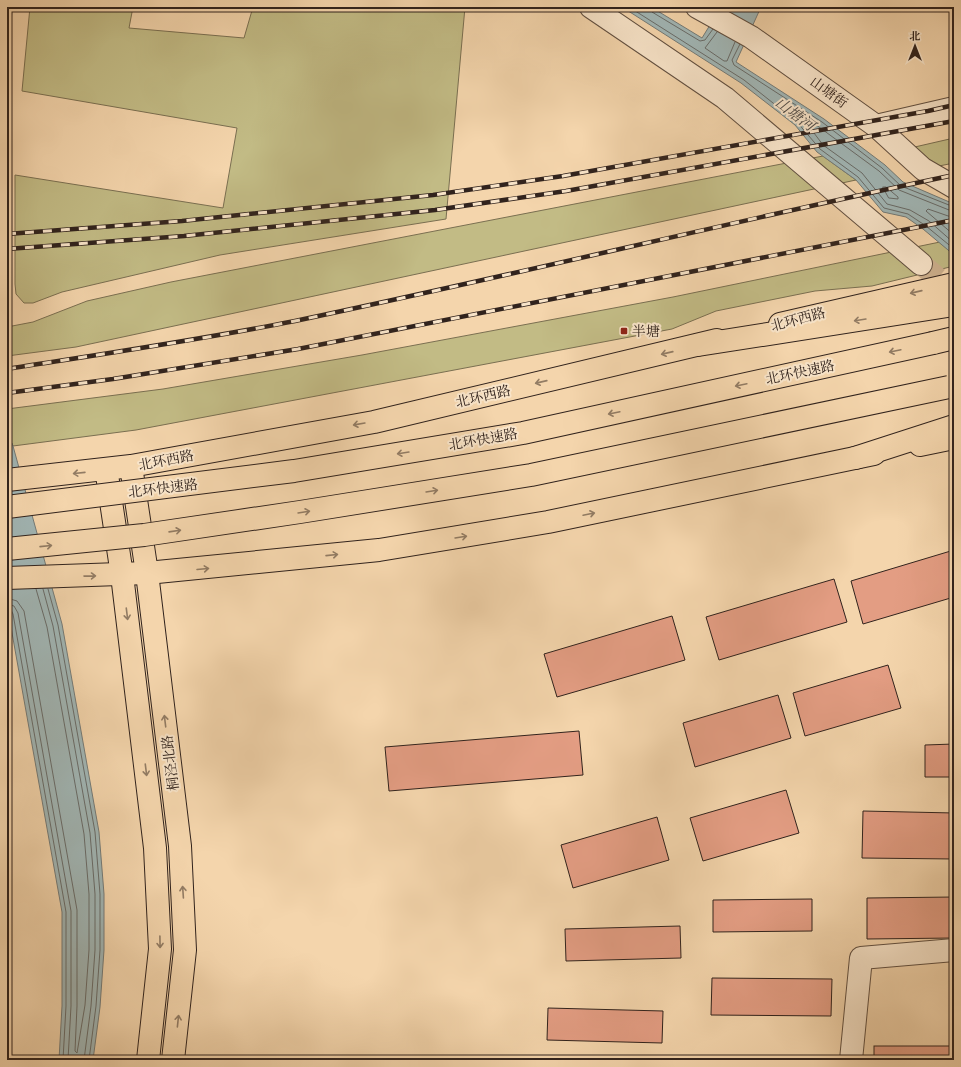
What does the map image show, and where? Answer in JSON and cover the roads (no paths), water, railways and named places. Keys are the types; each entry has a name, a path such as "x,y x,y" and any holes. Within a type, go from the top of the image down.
{"main road":[{"name":"北环西路","path":"7,480 107,470 374,422 698,345 832,310 954,284"},
{"path":"698,345 954,305"},
{"name":"北环快速路","path":"7,506 294,471 523,433 954,338"},
{"path":"7,549 152,534 300,512 530,474 952,387"},
{"path":"855,458 954,426"},
{"path":"7,578 122,575 379,550 548,522 954,438"},
{"name":"桐泾北路","path":"132,466 147,573 180,846 184,908 183,975 173,1060"},
{"name":"桐泾北路","path":"107,470 122,575 155,848 159,909 158,974 148,1060"}],"street":[{"path":"591,7 725,98 921,264"},
{"name":"山塘街","path":"704,11 751,37 876,126 923,169 954,187"},
{"path":"876,126 954,108"},
{"path":"851,1060 861,958 954,950"}],"water":[{"path":"7,7 12,7 7,103"},
{"name":"山塘河","path":"622,7 651,7 702,38 721,7 761,7 736,62 824,119 885,165 903,182 954,204 954,255 906,217 883,212 856,180 817,152 795,125 741,83"},
{"path":"7,432 13,446 62,624 99,832 104,894 104,950 100,1007 93,1060 59,1060 62,1006 62,912 7,605"}],"tunnel":[{"path":"921,264 954,292"}],"railway":[{"path":"7,234 182,221 433,195 563,176 928,111 954,105"},
{"path":"7,249 184,236 435,210 566,191 954,121"},
{"path":"7,369 187,341 295,321 954,175"},
{"path":"7,393 113,379 298,349 954,220"}],"place":[{"name":"半塘","path":"624,331"}]}
